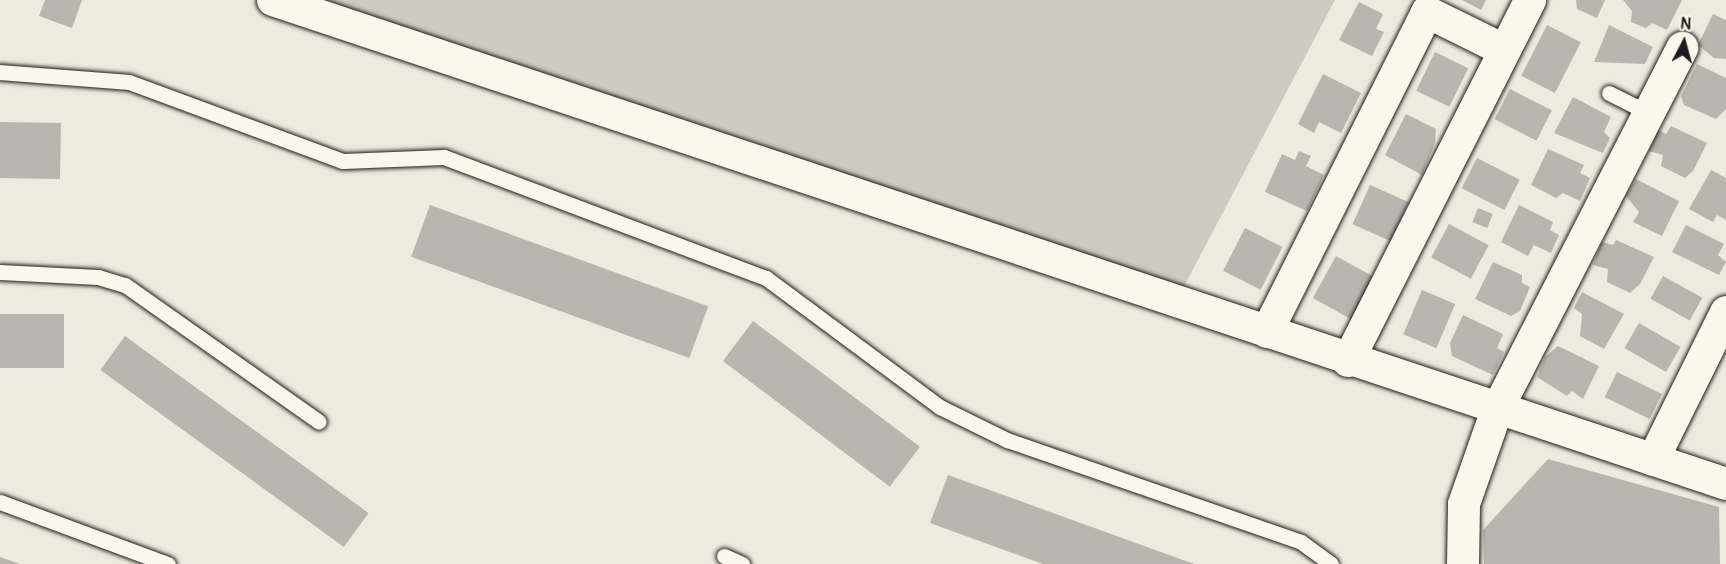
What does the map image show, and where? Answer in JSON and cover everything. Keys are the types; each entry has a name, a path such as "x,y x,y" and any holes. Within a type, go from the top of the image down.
{"street":[{"path":"273,0 1348,361 1726,484"},
{"path":"1348,361 1530,0"},
{"path":"1267,332 1427,12 1504,50"},
{"path":"1463,564 1464,504 1497,410 1682,48"},
{"path":"1653,460 1726,312"}],"lane":[{"path":"0,72 129,82 343,161 444,157 766,278 940,407 1008,440 1301,542 1331,564"},
{"path":"1609,93 1649,113"},
{"path":"0,272 98,277 125,285 319,422"},
{"path":"0,502 168,564"},
{"path":"724,556 742,564"}],"shaded area":[{"path":"301,0 1335,0 1180,294"}],"building":[{"path":"45,0 82,0 72,28 39,16"},
{"path":"1462,0 1486,0 1481,10"},
{"path":"1576,0 1605,0 1597,18 1577,9"},
{"path":"1623,0 1682,0 1667,30 1652,23 1646,28 1631,22 1632,11"},
{"path":"1359,2 1383,14 1376,29 1384,32 1372,56 1339,40"},
{"path":"1713,14 1726,20 1726,59 1714,58 1698,45"},
{"path":"1547,25 1581,42 1555,93 1521,76"},
{"path":"1609,25 1653,47 1645,64 1594,62"},
{"path":"1435,52 1468,68 1449,107 1416,91"},
{"path":"1697,64 1726,78 1726,109 1716,119 1684,105 1681,96"},
{"path":"1323,74 1361,93 1341,133 1319,122 1314,133 1298,124"},
{"path":"1510,89 1552,110 1536,141 1495,119"},
{"path":"1573,97 1611,117 1604,132 1610,138 1603,153 1554,133"},
{"path":"1406,114 1436,129 1435,143 1422,175 1385,155"},
{"path":"0,122 61,123 60,179 0,178"},
{"path":"1671,126 1707,143 1693,171 1685,178 1661,166 1663,155 1649,151 1658,130 1666,134"},
{"path":"1548,149 1584,165 1580,173 1590,178 1580,201 1563,193 1556,198 1531,185"},
{"path":"1299,151 1311,156 1306,166 1324,175 1307,211 1265,192 1282,154 1295,160"},
{"path":"1477,158 1520,180 1504,210 1462,188"},
{"path":"1711,170 1726,178 1726,220 1717,215 1713,222 1689,209"},
{"path":"1636,179 1679,201 1662,236 1633,222 1639,212 1626,196"},
{"path":"1370,185 1408,202 1391,241 1353,224"},
{"path":"430,205 708,306 689,358 411,257"},
{"path":"1519,205 1553,222 1550,230 1559,235 1551,253 1534,245 1528,256 1501,242"},
{"path":"1478,208 1493,214 1487,228 1472,222"},
{"path":"1449,224 1489,245 1471,279 1431,258"},
{"path":"1686,225 1724,244 1718,255 1726,262 1719,275 1672,252"},
{"path":"1245,228 1282,247 1261,290 1223,271"},
{"path":"1616,240 1654,257 1640,284 1630,293 1607,282 1608,269 1593,265 1602,242 1613,245"},
{"path":"1336,256 1375,278 1352,320 1313,298"},
{"path":"1493,262 1522,275 1522,283 1530,287 1520,311 1511,316 1475,299"},
{"path":"1663,276 1702,298 1690,321 1650,299"},
{"path":"1422,290 1455,304 1436,348 1403,334"},
{"path":"1582,292 1624,314 1604,349 1580,336 1582,314 1574,308"},
{"path":"0,314 64,314 64,368 0,368"},
{"path":"1463,315 1503,334 1497,348 1504,352 1493,375 1452,356 1450,343"},
{"path":"753,321 920,447 890,487 723,361"},
{"path":"1639,323 1681,347 1666,372 1624,348"},
{"path":"125,336 369,513 344,547 100,370"},
{"path":"1558,346 1599,366 1583,399 1572,391 1567,396 1537,377 1545,357"},
{"path":"1617,372 1662,394 1650,419 1605,397"},
{"path":"1548,459 1719,507 1720,564 1484,564 1483,530"},
{"path":"948,475 1194,564 1043,564 930,523"},
{"path":"0,557 20,564 0,564"}]}
